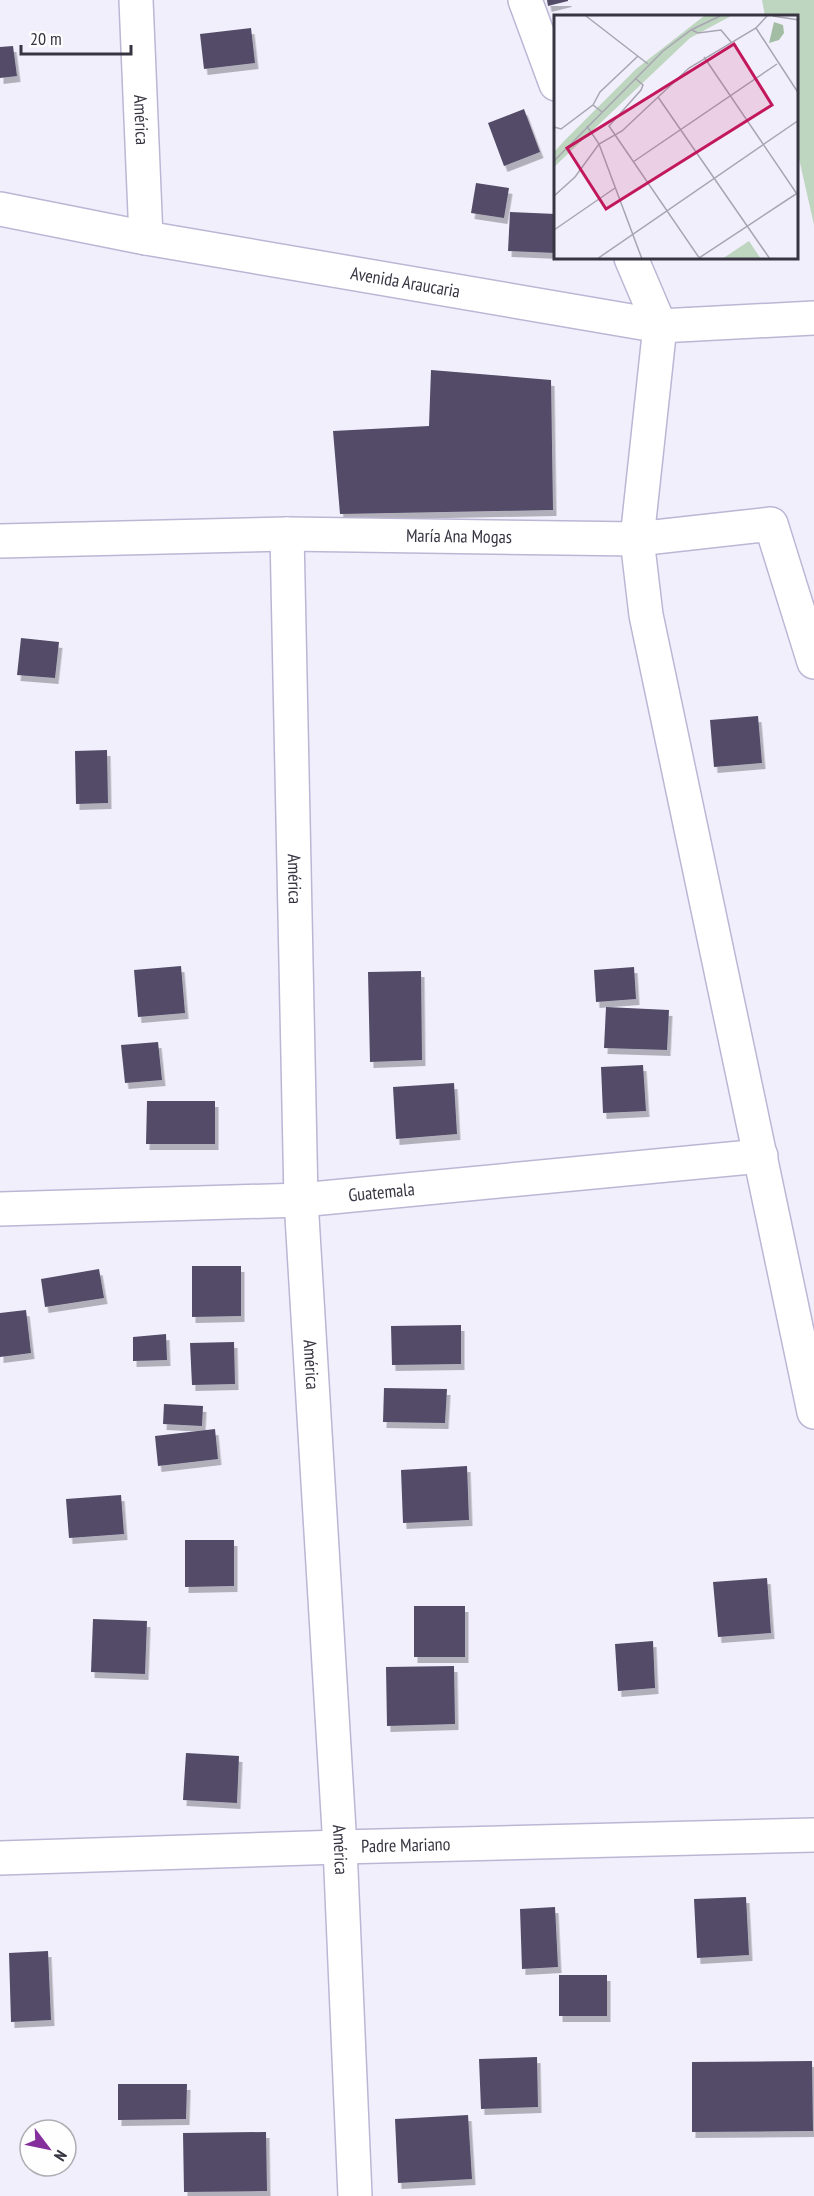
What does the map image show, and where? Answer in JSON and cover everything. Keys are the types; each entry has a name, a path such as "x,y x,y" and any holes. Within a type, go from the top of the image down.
{"street":[{"name":"América","path":"136,0 146,238"},
{"path":"525,0 554,79"},
{"name":"Avenida Araucaria","path":"0,209 146,238 660,326 814,318"},
{"path":"632,260 660,326 637,539 646,615 814,1412"},
{"name":"María Ana Mogas","path":"0,541 287,534 637,539 771,524 814,663"},
{"name":"América","path":"287,534 301,1200 340,1846 355,2196"},
{"name":"Guatemala","path":"0,1209 301,1200 761,1156"},
{"name":"Padre Mariano","path":"0,1858 340,1846 814,1835"}],"green space":[{"path":"762,0 814,0 814,225 799,158 799,15 765,15"}],"building":[{"path":"547,0 568,0 568,1 548,6"},
{"path":"251,28 255,63 204,69 200,34"},
{"path":"13,46 17,76 0,78 0,47"},
{"path":"524,109 540,152 504,166 488,123"},
{"path":"476,183 509,188 504,218 471,213"},
{"path":"510,212 554,214 554,253 508,251"},
{"path":"431,370 551,380 553,510 340,514 333,431 429,426"},
{"path":"21,638 59,642 55,678 17,675"},
{"path":"758,716 762,763 714,767 710,720"},
{"path":"107,750 108,803 76,804 75,751"},
{"path":"181,966 185,1013 138,1017 134,970"},
{"path":"634,967 636,999 596,1002 594,970"},
{"path":"421,971 422,1060 370,1062 368,972"},
{"path":"606,1007 669,1010 667,1050 604,1048"},
{"path":"158,1042 162,1080 125,1083 121,1045"},
{"path":"643,1065 646,1111 603,1113 601,1067"},
{"path":"454,1083 457,1134 396,1139 393,1087"},
{"path":"147,1101 215,1101 215,1144 146,1144"},
{"path":"192,1266 241,1266 241,1316 192,1317"},
{"path":"99,1269 104,1298 45,1307 41,1279"},
{"path":"26,1310 31,1353 0,1357 0,1313"},
{"path":"461,1325 461,1364 392,1365 391,1326"},
{"path":"166,1334 167,1360 133,1361 133,1337"},
{"path":"234,1342 235,1384 192,1385 190,1343"},
{"path":"384,1388 447,1389 445,1423 383,1422"},
{"path":"164,1404 203,1406 202,1426 163,1424"},
{"path":"215,1429 218,1459 158,1466 155,1436"},
{"path":"467,1466 469,1520 403,1523 401,1470"},
{"path":"121,1495 124,1534 69,1538 66,1499"},
{"path":"185,1540 234,1540 234,1586 185,1587"},
{"path":"767,1578 771,1633 718,1637 713,1582"},
{"path":"414,1606 465,1606 465,1657 414,1657"},
{"path":"93,1619 147,1621 145,1674 91,1672"},
{"path":"653,1641 655,1688 618,1691 615,1644"},
{"path":"454,1666 455,1724 387,1726 386,1667"},
{"path":"186,1753 239,1756 237,1803 183,1800"},
{"path":"746,1897 749,1955 697,1958 694,1899"},
{"path":"555,1907 558,1967 522,1969 520,1909"},
{"path":"48,1951 51,2020 11,2022 9,1953"},
{"path":"559,1975 607,1975 607,2016 559,2016"},
{"path":"537,2057 538,2107 481,2109 479,2059"},
{"path":"812,2061 813,2131 692,2132 692,2062"},
{"path":"118,2084 187,2084 186,2119 118,2120"},
{"path":"468,2115 472,2179 398,2183 395,2119"},
{"path":"266,2132 267,2191 184,2192 183,2133"}]}
